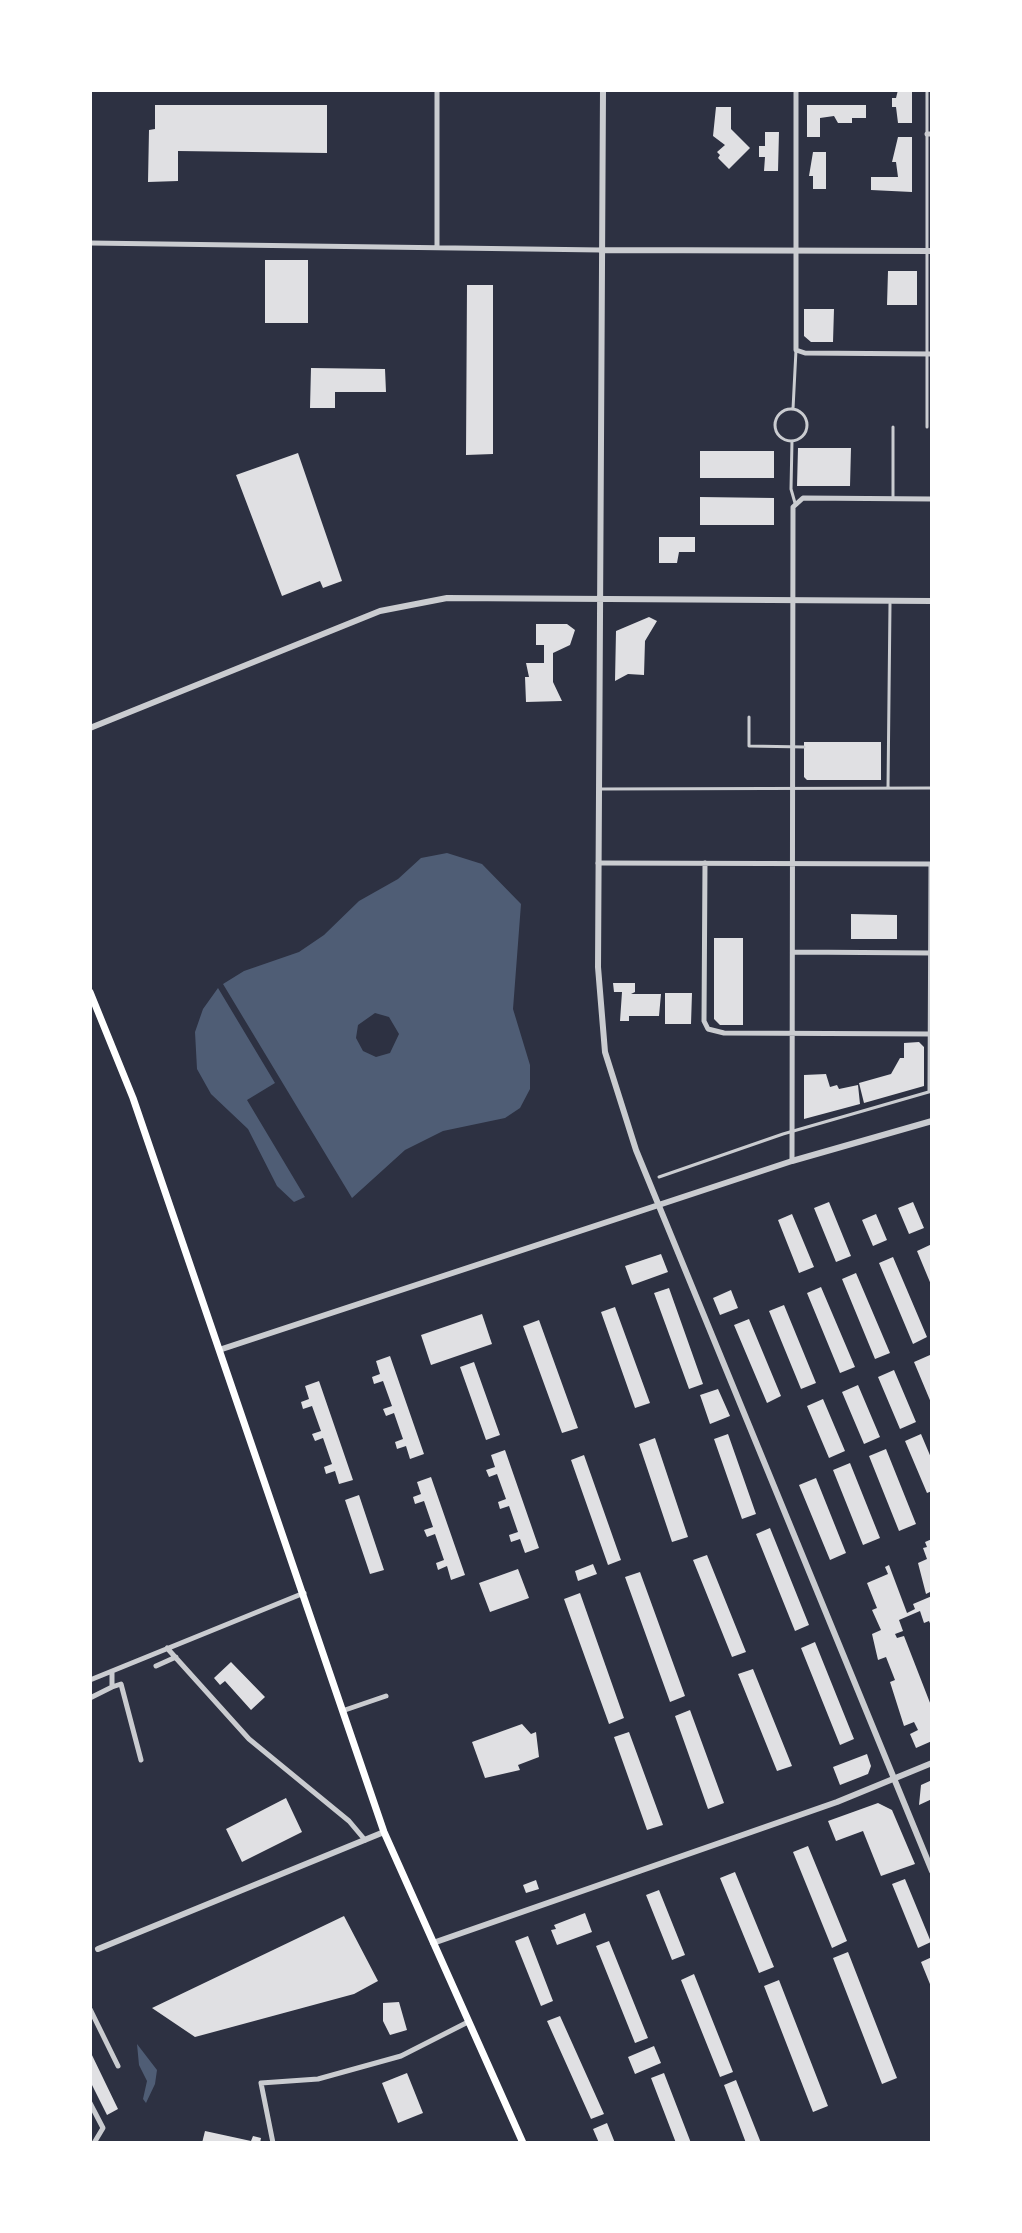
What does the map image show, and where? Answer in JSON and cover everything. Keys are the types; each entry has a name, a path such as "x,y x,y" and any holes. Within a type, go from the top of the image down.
{"main road":[{"path":"90,992 133,1098 305,1593 384,1832 523,2143"}],"street":[{"path":"437,90 437,247"},
{"path":"603,90 598,863 599,1004 605,1052 621,1109 660,1207 932,1871"},
{"path":"793,409 796,350 796,90"},
{"path":"927,90 930,134 927,427"},
{"path":"90,243 929,251"},
{"path":"796,350 805,353 929,354"},
{"path":"793,409 803,415 807,423 803,436 792,441 782,438 775,427 779,414 793,409"},
{"path":"893,427 893,499"},
{"path":"792,441 791,489 795,503 792,1161"},
{"path":"795,503 803,498 932,499"},
{"path":"90,728 380,611 447,598 932,601"},
{"path":"888,788 891,600"},
{"path":"749,717 749,746 803,746"},
{"path":"599,789 932,788"},
{"path":"598,863 931,864 930,1091 792,1131 659,1177"},
{"path":"705,863 704,1021 715,1032 931,1034"},
{"path":"793,952 931,953"},
{"path":"219,1350 792,1161 932,1121"},
{"path":"90,1680 305,1593"},
{"path":"167,1648 249,1739 349,1821 365,1840"},
{"path":"156,1666 176,1657"},
{"path":"112,1671 112,1687"},
{"path":"90,1698 121,1684 141,1760"},
{"path":"345,1710 386,1696"},
{"path":"433,1943 895,1779 932,1763"},
{"path":"93,1950 384,1832"},
{"path":"90,2009 118,2066"},
{"path":"273,2143 261,2083 318,2079 401,2056 468,2022"},
{"path":"90,2103 103,2128 94,2143"}],"water":[{"path":"447,853 482,864 521,904 513,1009 530,1065 530,1089 520,1108 505,1118 443,1131 405,1150 352,1198 223,984 244,971 299,952 324,935 359,901 398,879 421,858","holes":["375,1013 389,1017 399,1034 390,1053 376,1057 363,1051 356,1038 358,1025"]},
{"path":"218,988 275,1083 247,1100 305,1197 294,1202 277,1186 248,1129 211,1094 197,1069 195,1032 203,1009"},
{"path":"137,2044 157,2070 155,2084 146,2103 143,2099 147,2081 139,2065"}],"building":[{"path":"898,90 912,90 912,123 898,123 892,98 896,98"},
{"path":"155,105 327,105 327,153 178,151 178,181 148,182 149,130 155,129"},
{"path":"807,105 866,105 866,118 852,118 852,123 838,123 834,116 820,118 820,137 807,137"},
{"path":"716,107 731,107 731,129 750,148 729,169 718,158 720,155 717,152 725,145 713,136"},
{"path":"765,132 779,132 778,171 764,171 765,157 759,157 759,146 765,146"},
{"path":"898,137 912,137 912,192 871,190 871,177 898,177 896,162 892,162"},
{"path":"813,152 826,152 826,189 813,189 813,176 809,176"},
{"path":"265,260 308,260 308,323 265,323"},
{"path":"888,271 917,271 917,305 887,305"},
{"path":"467,285 493,285 493,454 466,455"},
{"path":"804,309 834,309 833,342 811,342 804,336"},
{"path":"311,368 385,369 386,392 335,392 335,408 310,408"},
{"path":"798,448 851,448 850,486 797,486"},
{"path":"700,451 774,451 774,478 700,478"},
{"path":"298,453 342,581 323,588 320,581 282,596 236,475"},
{"path":"700,497 774,498 774,525 700,525"},
{"path":"659,537 695,537 695,552 679,552 677,563 659,563"},
{"path":"649,617 657,621 645,641 644,675 628,674 615,681 616,631"},
{"path":"536,624 567,624 575,630 570,645 553,653 553,682 562,701 526,702 525,677 529,677 526,663 544,663 544,645 536,645"},
{"path":"804,742 881,742 881,780 807,780 804,777"},
{"path":"851,914 897,915 897,939 851,939"},
{"path":"714,938 743,938 743,1025 720,1025 714,1019"},
{"path":"613,983 635,983 635,992 631,994 661,994 659,1016 629,1016 629,1021 620,1021 622,992 614,992"},
{"path":"665,993 692,993 691,1024 665,1024"},
{"path":"919,1042 924,1047 924,1086 864,1103 859,1083 891,1074 900,1058 904,1058 904,1043"},
{"path":"826,1074 830,1087 837,1085 839,1089 858,1085 860,1104 804,1119 804,1075"},
{"path":"829,1202 851,1256 836,1262 814,1208"},
{"path":"913,1202 924,1228 909,1234 898,1208"},
{"path":"792,1214 814,1267 799,1273 778,1220"},
{"path":"876,1214 887,1240 873,1246 862,1220"},
{"path":"932,1244 932,1287 917,1251"},
{"path":"661,1254 668,1272 632,1285 625,1266"},
{"path":"893,1257 927,1337 913,1344 879,1263"},
{"path":"856,1273 890,1353 875,1359 842,1279"},
{"path":"821,1287 855,1367 840,1373 807,1293"},
{"path":"669,1288 703,1384 689,1389 654,1293"},
{"path":"731,1290 738,1308 720,1315 713,1298"},
{"path":"784,1305 816,1383 801,1389 769,1311"},
{"path":"615,1307 650,1403 635,1408 601,1312"},
{"path":"482,1314 492,1344 431,1365 421,1335"},
{"path":"749,1319 781,1396 767,1403 734,1325"},
{"path":"539,1320 578,1428 562,1433 523,1326"},
{"path":"930,1355 932,1361 932,1405 914,1362"},
{"path":"390,1356 424,1454 410,1459 406,1446 397,1449 395,1442 403,1439 394,1413 386,1416 383,1409 392,1406 383,1381 374,1384 372,1377 380,1374 376,1361"},
{"path":"474,1362 500,1435 486,1440 460,1367"},
{"path":"894,1370 916,1422 900,1429 878,1377"},
{"path":"319,1381 353,1480 339,1484 335,1471 326,1474 324,1467 332,1464 323,1438 315,1441 312,1434 321,1431 312,1406 303,1409 301,1402 309,1399 305,1386"},
{"path":"858,1385 880,1437 864,1444 842,1392"},
{"path":"718,1389 730,1416 710,1424 700,1395"},
{"path":"823,1399 845,1451 829,1458 807,1406"},
{"path":"728,1434 756,1514 742,1519 714,1439"},
{"path":"921,1434 932,1460 932,1491 927,1493 905,1441"},
{"path":"655,1438 688,1537 672,1542 639,1444"},
{"path":"886,1449 916,1524 899,1531 869,1456"},
{"path":"505,1450 539,1548 525,1553 520,1539 511,1542 509,1535 518,1532 509,1506 500,1509 498,1502 506,1499 497,1474 489,1477 486,1470 495,1467 491,1455"},
{"path":"584,1455 621,1560 608,1565 571,1460"},
{"path":"850,1463 880,1538 863,1545 833,1470"},
{"path":"431,1477 465,1575 451,1580 447,1566 438,1570 436,1563 444,1560 435,1534 427,1537 424,1530 433,1527 424,1501 415,1504 413,1497 421,1494 417,1482"},
{"path":"816,1478 846,1553 830,1560 799,1485"},
{"path":"359,1495 384,1570 370,1574 345,1500"},
{"path":"770,1528 809,1625 795,1631 756,1534"},
{"path":"932,1539 932,1591 926,1594 918,1563 927,1559 923,1548 927,1547 925,1542"},
{"path":"707,1555 746,1652 732,1657 693,1560"},
{"path":"593,1564 597,1574 578,1581 575,1571"},
{"path":"889,1565 907,1613 915,1609 913,1604 932,1596 932,1628 929,1621 924,1623 920,1611 899,1620 903,1631 895,1634 897,1638 904,1636 932,1708 932,1741 916,1748 910,1734 918,1730 914,1722 904,1726 890,1682 895,1680 886,1657 878,1660 872,1634 881,1630 872,1610 877,1608 867,1583 888,1574 885,1567"},
{"path":"518,1569 529,1598 490,1612 479,1583"},
{"path":"640,1572 685,1696 670,1702 625,1577"},
{"path":"580,1593 624,1718 609,1724 564,1599"},
{"path":"815,1642 854,1739 840,1745 801,1648"},
{"path":"231,1662 265,1697 251,1710 225,1681 220,1685 214,1678"},
{"path":"753,1669 792,1766 777,1771 738,1674"},
{"path":"690,1710 724,1803 708,1809 675,1716"},
{"path":"522,1724 531,1734 536,1732 539,1757 518,1765 520,1770 485,1778 472,1742"},
{"path":"629,1732 663,1825 647,1830 614,1737"},
{"path":"867,1754 871,1766 868,1774 840,1785 833,1767"},
{"path":"932,1780 932,1799 919,1805 921,1785"},
{"path":"286,1798 302,1832 242,1862 226,1829"},
{"path":"878,1803 892,1810 915,1864 881,1876 863,1831 836,1841 828,1821"},
{"path":"808,1846 847,1941 832,1948 793,1852"},
{"path":"735,1872 774,1967 759,1973 720,1878"},
{"path":"905,1879 931,1942 918,1948 892,1884"},
{"path":"536,1880 539,1889 526,1893 523,1885"},
{"path":"659,1890 685,1955 672,1960 646,1895"},
{"path":"585,1913 592,1932 557,1945 551,1930 556,1929 554,1925"},
{"path":"344,1916 378,1981 354,1994 195,2037 152,2008"},
{"path":"528,1936 553,2001 541,2006 515,1941"},
{"path":"609,1941 648,2038 635,2043 596,1946"},
{"path":"848,1952 897,2078 882,2084 833,1958"},
{"path":"932,1957 932,1989 921,1962"},
{"path":"694,1974 733,2072 720,2077 681,1980"},
{"path":"779,1980 828,2106 813,2112 764,1986"},
{"path":"399,2002 407,2030 390,2035 383,2021 383,2003"},
{"path":"560,2016 604,2114 591,2119 547,2021"},
{"path":"654,2046 661,2063 635,2074 628,2057"},
{"path":"90,2051 118,2109 107,2115 90,2081"},
{"path":"407,2073 423,2113 398,2123 382,2083"},
{"path":"664,2073 691,2143 676,2143 651,2078"},
{"path":"736,2080 761,2143 746,2143 724,2085"},
{"path":"607,2123 615,2143 599,2143 593,2129"},
{"path":"205,2131 251,2141 253,2136 261,2138 260,2143 202,2143"}]}
